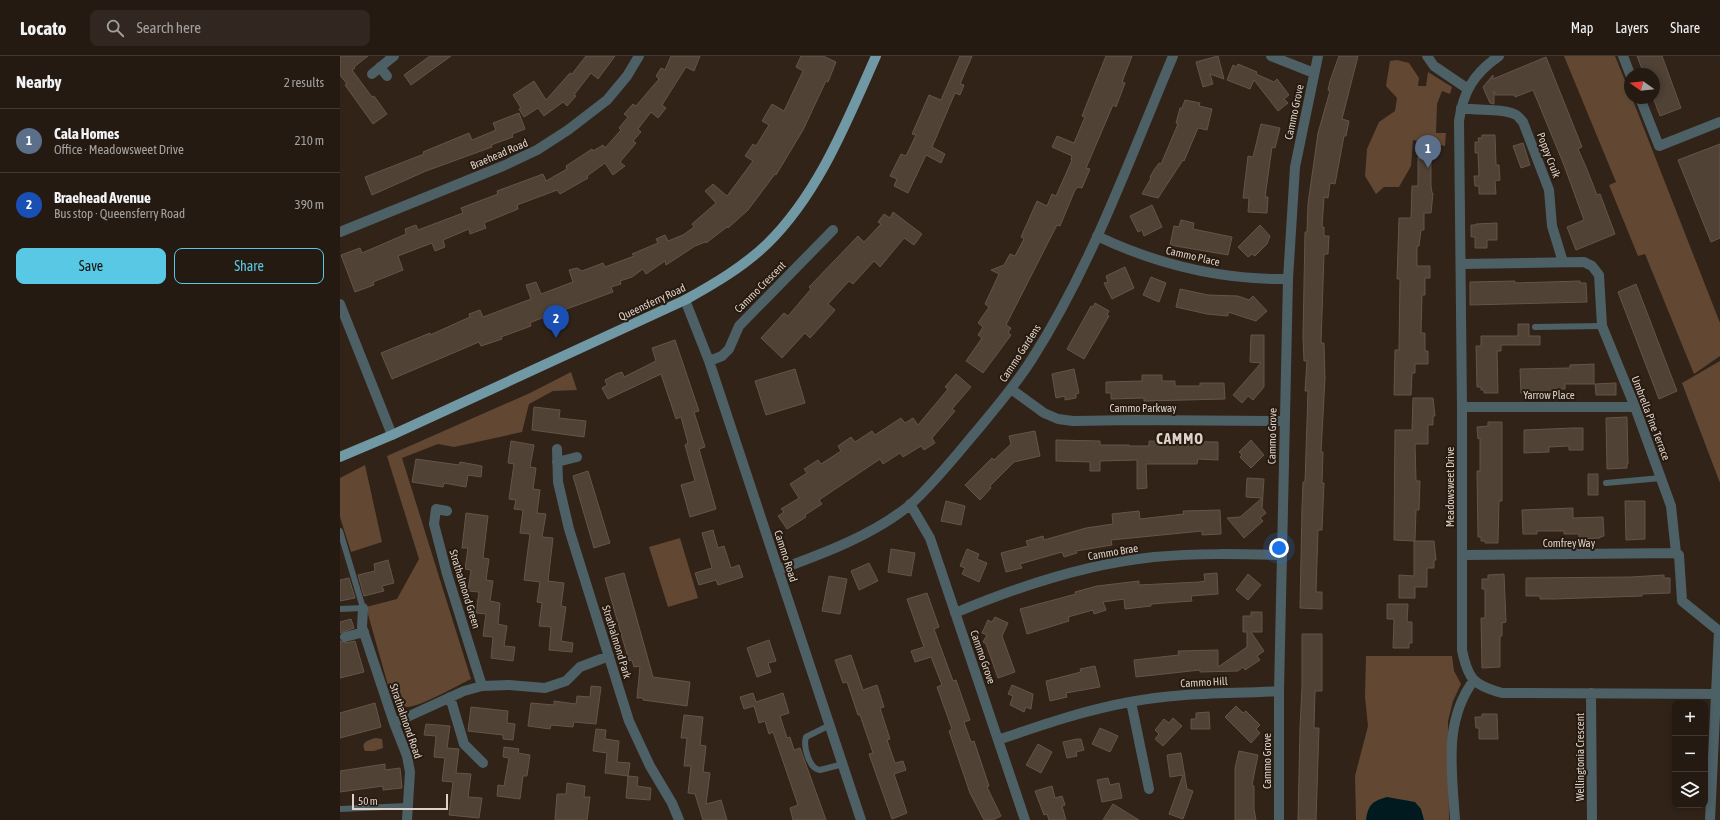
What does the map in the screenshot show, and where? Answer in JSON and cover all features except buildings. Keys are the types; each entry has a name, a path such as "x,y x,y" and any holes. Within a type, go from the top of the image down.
{"main road":[{"name":"Queensferry Road","path":"340,457 392,435 685,300 714,285 766,244 788,220 810,190 837,142 876,56"}],"street":[{"path":"372,74 394,56"},
{"name":"Braehead Road","path":"340,232 503,166 537,150 568,130 607,100 627,76 639,56"},
{"name":"Cammo Gardens","path":"778,570 841,545 882,524 910,504 949,465 1011,389 1032,359 1056,319 1097,236 1173,56"},
{"path":"1271,56 1303,70 1314,73"},
{"name":"Cammo Grove","path":"1279,820 1279,691 1288,278 1295,167 1318,56"},
{"path":"1427,56 1434,66 1468,89"},
{"name":"Meadowsweet Drive","path":"1474,680 1466,668 1462,650 1463,555 1459,135 1461,108 1468,89 1478,73 1499,56"},
{"path":"1623,56 1628,68"},
{"path":"380,67 387,76"},
{"path":"1642,104 1659,146 1720,122"},
{"name":"Poppy Cruik","path":"1461,108 1506,111 1516,114 1523,122 1549,190 1552,226 1563,262"},
{"name":"Cammo Crescent","path":"709,361 722,356 729,349 739,326 833,230"},
{"name":"Cammo Place","path":"1097,236 1133,252 1203,271 1224,275 1288,278"},
{"name":"Umbrella Pine Terrace","path":"1461,264 1584,262 1592,266 1599,276 1602,326 1635,406 1671,506 1676,553 1679,555 1682,600 1719,631 1718,694"},
{"name":"Cammo Road","path":"685,300 709,361 861,820"},
{"path":"340,304 392,435"},
{"name":"Cammo Parkway","path":"1011,389 1044,413 1058,419 1073,421 1284,421"},
{"name":"Yarrow Place","path":"1462,407 1635,406"},
{"name":"Strathalmond Park","path":"557,449 558,482 569,529 629,721 650,766 672,803 679,820"},
{"path":"557,462 577,457"},
{"name":"Cammo Grove","path":"910,504 930,538 1025,820"},
{"name":"Strathalmond Green","path":"447,511 436,509 434,524 447,574 482,686"},
{"name":"Comfrey Way","path":"1463,555 1676,553"},
{"name":"Cammo Brae","path":"955,613 1010,590 1062,575 1114,563 1154,557 1198,554 1282,555"},
{"name":"Strathalmond Road","path":"362,608 362,627 394,723 407,756 410,772 407,820"},
{"path":"345,637 364,632"},
{"path":"394,723 450,697 482,686 509,685 545,688 566,681 580,667 609,656"},
{"path":"1455,820 1452,750 1454,722 1464,694 1474,680 1484,688 1502,693 1718,694 1710,820"},
{"name":"Cammo Hill","path":"998,740 1067,717 1131,702 1181,695 1279,691"},
{"name":"Wellingtonia Crescent","path":"1591,693 1592,820"},
{"path":"450,697 464,744 483,763"},
{"path":"1131,702 1148,789"}],"lane":[{"path":"1535,327 1602,326"},
{"path":"1606,483 1661,478"},
{"name":"Strathalmond Road","path":"340,531 362,608"},
{"path":"340,609 362,608"},
{"path":"830,726 806,737 805,747 812,766 816,770 842,764"},
{"path":"340,809 407,806"}],"shaded area":[{"path":"1564,56 1615,56 1624,78 1624,104 1634,104 1720,323 1720,356 1694,374 1645,254 1638,256 1609,185 1616,182"},
{"path":"1397,60 1409,63 1419,78 1418,86 1426,86 1428,72 1452,87 1450,94 1442,91 1437,104 1436,133 1446,133 1445,146 1413,140 1411,166 1399,187 1384,187 1376,194 1365,176 1367,149 1379,122 1395,111 1397,98 1386,86 1390,61"},
{"path":"1720,361 1720,483 1682,383"},
{"path":"571,372 577,390 553,391 529,404 522,432 454,447 438,444 402,458 471,679 421,703 407,707 402,706 391,696 366,607 397,599 419,559 387,456 530,393"},
{"path":"365,465 382,542 351,552 340,517 340,478"},
{"path":"680,538 698,598 668,607 649,547"},
{"path":"1366,656 1452,656 1454,671 1461,684 1453,701 1448,721 1449,820 1356,820 1355,776 1368,726 1365,697"},
{"path":"376,738 382,739 383,748 374,751 365,751 363,745 364,743"}],"water":[{"path":"1387,797 1415,802 1421,809 1424,820 1366,820 1368,810 1372,804"}],"place":[{"name":"Cala Homes","path":"1428,168"},
{"name":"Braehead Avenue","path":"556,338"}],"district":[{"name":"CAMMO","path":"1180,438"}]}
